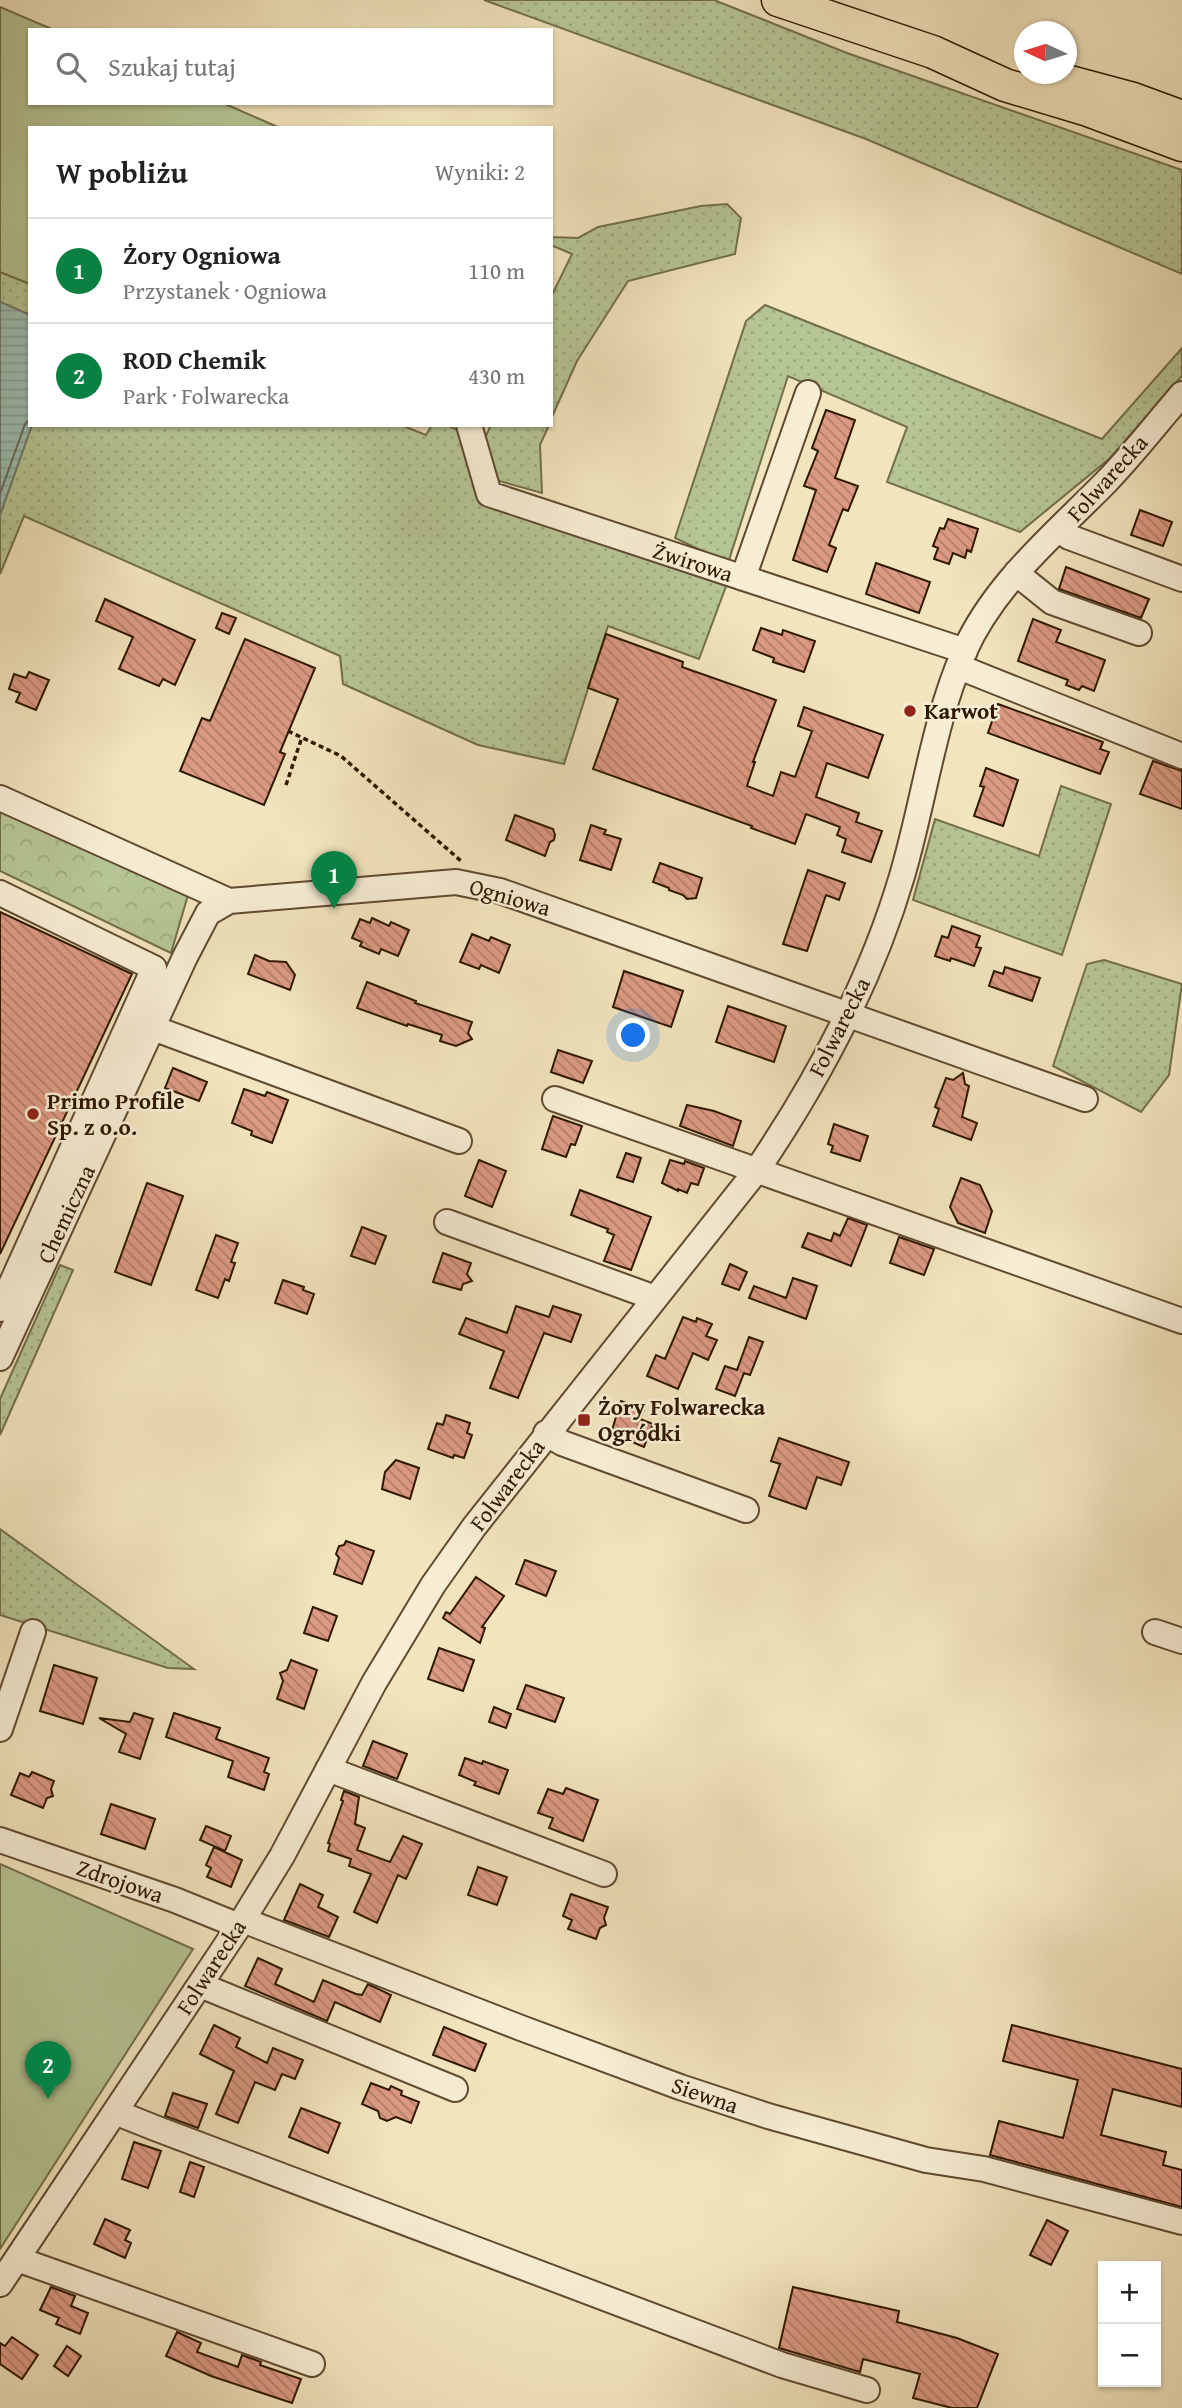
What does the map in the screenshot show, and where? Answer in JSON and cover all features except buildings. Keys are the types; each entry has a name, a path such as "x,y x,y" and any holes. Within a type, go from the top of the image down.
{"main road":[{"path":"778,0 933,52 1005,85 1088,110 1182,145"},
{"path":"933,52 1014,67"},
{"path":"1077,84 1133,99 1182,117"}],"street":[{"path":"743,578 808,393"},
{"name":"Folwarecka","path":"0,2284 241,1923 282,1856 374,1683 433,1585 546,1433 757,1170 785,1128 847,1014 878,947 902,876 940,725 962,659 985,613 1016,573 1116,471 1182,394"},
{"name":"Żwirowa","path":"470,427 489,494 743,578 962,659"},
{"name":"Folwarecka","path":"1059,530 1069,537 1182,579"},
{"path":"1016,573 1052,602 1139,633"},
{"path":"962,659 1182,756"},
{"path":"0,798 229,901"},
{"name":"Ogniowa","path":"229,901 456,882 477,885 1085,1099"},
{"path":"0,893 153,968 181,967 208,913 229,901"},
{"name":"Chemiczna","path":"0,1358 181,967"},
{"path":"0,1309 153,968"},
{"path":"153,1028 459,1141"},
{"path":"555,1099 1182,1321"},
{"path":"447,1222 655,1298"},
{"path":"546,1433 562,1443 746,1510"},
{"path":"0,1729 33,1632"},
{"path":"1155,1632 1182,1641"},
{"path":"328,1769 604,1874"},
{"name":"Zdrojowa","path":"0,1840 241,1923"},
{"name":"Siewna","path":"241,1923 680,2087 768,2116 926,2160 984,2169 1182,2222"},
{"path":"200,1985 455,2089"},
{"path":"115,2112 782,2365 867,2390"},
{"path":"17,2259 312,2364"}],"path":[{"path":"288,731 341,756 471,870 477,885"},
{"path":"286,785 302,737"}],"green space":[{"path":"484,0 714,0 847,53 1182,170 1182,274 866,139"},
{"path":"0,7 49,28 28,28 28,105 228,105 275,126 28,126 28,283 0,272"},
{"path":"727,204 741,218 735,254 628,281 577,361 553,415 553,293 572,254 553,246 553,237 578,238 598,227 701,206"},
{"path":"0,272 28,283 28,314 0,302"},
{"path":"765,305 1102,439 1182,348 1182,376 1109,459 1020,532 887,482 907,427 788,376 728,563 675,538 746,321"},
{"path":"31,427 406,427 426,435 431,427 451,427 463,433 481,501 728,581 699,659 608,626 564,764 478,745 343,684 340,656 24,516 0,574 0,515"},
{"path":"490,427 548,427 540,445 542,493 492,479 483,442"},
{"path":"1061,786 1111,804 1062,955 913,900 935,819 1039,856"},
{"path":"0,807 188,895 171,953 0,871"},
{"path":"1104,960 1182,984 1169,1075 1141,1112 1053,1066 1087,964"},
{"path":"60,1265 73,1270 0,1435 0,1399"},
{"path":"0,1529 194,1669 168,1668 0,1615"},
{"path":"0,1864 193,1949 0,2249"}],"water":[{"path":"0,302 28,314 28,427 31,427 0,515"}],"place":[{"name":"Karwot","path":"910,711"},
{"name":"Żory Ogniowa","path":"334,909"},
{"name":"Primo Profile Sp. z o.o.","path":"33,1114"},
{"name":"Żory Folwarecka Ogródki","path":"584,1420"},
{"name":"ROD Chemik","path":"48,2099"}]}
